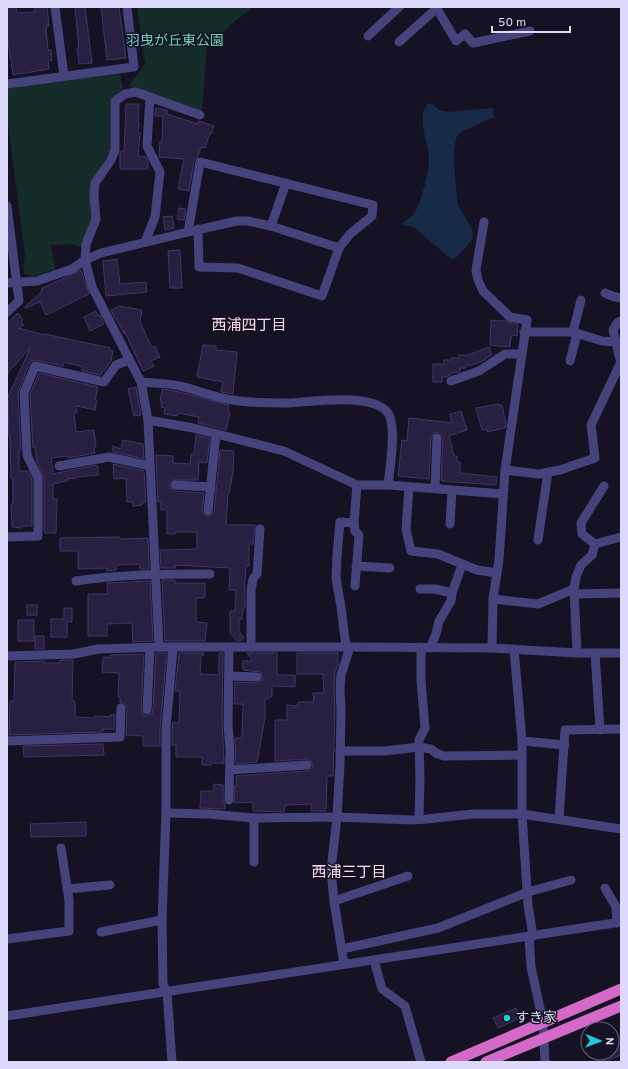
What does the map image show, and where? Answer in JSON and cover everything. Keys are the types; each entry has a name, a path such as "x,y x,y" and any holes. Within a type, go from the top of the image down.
{"highway":[{"path":"451,1062 621,989"},
{"path":"486,1062 621,1006"}],"street":[{"path":"55,7 64,76"},
{"path":"7,84 134,67 127,7"},
{"path":"368,36 399,7"},
{"path":"399,42 436,7 456,41 465,34 473,43 530,31"},
{"path":"147,710 154,648 155,574 148,420 141,382 92,287 85,260 86,244 96,219 94,195 95,183 115,150 115,101 125,94 135,92 200,115"},
{"path":"145,242 155,217 160,172 147,146 150,97"},
{"path":"188,232 200,162 373,205 372,216 350,234 339,248 322,296 238,268 199,267 198,230"},
{"path":"271,226 286,183"},
{"path":"7,206 12,282 19,301 7,312"},
{"path":"12,282 37,281 72,269 85,260 101,253 237,221 248,221 271,226 339,248"},
{"path":"484,222 476,270 478,280 483,291 510,318 526,320 505,470 499,560 493,599 492,648"},
{"path":"605,293 621,298"},
{"path":"570,361 581,300"},
{"path":"505,470 539,474 560,470 595,458 591,425 621,362 613,330 618,322 621,321"},
{"path":"524,332 575,333 602,341 616,342"},
{"path":"451,380 479,371 506,354 521,354"},
{"path":"7,537 38,536 38,478 27,455 24,393 35,366 104,382 116,365 129,360"},
{"path":"141,382 179,386 232,400 288,403 328,399 350,400 374,404 388,413 391,420 393,434 388,485"},
{"path":"148,420 216,434 284,451 357,485 388,485 503,494"},
{"path":"208,510 216,434"},
{"path":"435,488 437,438"},
{"path":"59,466 109,457 150,466"},
{"path":"538,540 548,472"},
{"path":"175,485 211,487"},
{"path":"355,586 359,534 355,531 354,523 357,485"},
{"path":"595,544 582,534 581,523 604,486"},
{"path":"409,487 406,530 411,551 438,554 477,570 497,572"},
{"path":"450,524 452,490"},
{"path":"344,964 334,901 331,870 337,817 341,675 348,647 336,578 340,522 354,523"},
{"path":"251,647 251,590 253,579 257,574 260,529"},
{"path":"595,544 621,537"},
{"path":"577,653 574,591 576,578 581,565 592,555 595,544"},
{"path":"419,819 419,740 425,728 421,680 425,647 436,634 439,622 451,601 452,593 462,565"},
{"path":"356,566 390,568"},
{"path":"76,581 103,577 155,574 210,574"},
{"path":"420,589 435,589 452,593"},
{"path":"493,599 538,604 574,591 621,593"},
{"path":"229,647 229,800"},
{"path":"7,656 74,654 98,649 229,647 492,648 577,653 621,653"},
{"path":"172,1062 167,992 163,984 162,920 166,812 166,729 173,648"},
{"path":"514,649 522,741 522,814 531,937 531,967 543,1022 545,1062"},
{"path":"595,653 600,730"},
{"path":"228,676 257,677"},
{"path":"7,741 120,737 121,708"},
{"path":"559,818 565,730 621,729"},
{"path":"522,741 565,745"},
{"path":"340,751 384,750 419,747 431,749 444,756 522,754"},
{"path":"230,770 308,765"},
{"path":"166,812 254,818 337,817 419,819 473,814 522,814 559,818 621,829"},
{"path":"254,818 254,862"},
{"path":"7,940 69,931 67,889 61,848"},
{"path":"334,901 408,876"},
{"path":"342,949 438,928 528,892 571,880"},
{"path":"67,889 110,885"},
{"path":"7,1016 619,923 616,907 605,888"},
{"path":"101,932 162,920"},
{"path":"374,960 382,989 405,1006 421,1062"}],"green space":[{"name":"羽曳が丘東公園","path":"137,7 253,7 207,47 202,112 129,86 145,64"},
{"path":"120,74 123,88 110,100 110,151 92,181 94,218 82,247 68,244 51,245 55,269 35,276 24,274 23,267 25,256 7,116 7,87"}],"water":[{"path":"429,103 439,110 447,112 493,108 494,117 461,132 456,138 454,153 458,205 472,229 473,239 456,258 451,259 415,228 401,224 415,212 422,195 426,179 429,165 429,154 424,131 423,115"}],"building":[{"path":"7,7 16,7 17,13 35,12 34,7 47,7 49,26 46,26 48,50 51,50 52,60 48,61 49,69 13,75 7,34"},
{"path":"75,7 85,7 92,63 79,64"},
{"path":"101,7 119,7 126,58 107,60"},
{"path":"126,104 139,104 138,133 140,133 138,156 146,157 148,161 148,169 120,169 120,153 121,151 124,151"},
{"path":"156,108 167,110 167,114 198,124 199,121 214,126 205,148 201,147 198,156 194,161 189,191 178,189 184,159 159,157 160,142 162,142 163,116 155,116"},
{"path":"179,208 186,209 184,220 177,219"},
{"path":"172,216 174,228 165,230 163,217"},
{"path":"180,250 182,288 170,288 168,251"},
{"path":"117,259 120,284 146,282 147,292 106,296 103,261"},
{"path":"81,270 89,294 46,315 40,302 26,308 25,307 42,291 41,289"},
{"path":"119,306 142,310 140,322 152,348 155,346 160,357 151,361 154,366 143,371 124,330 124,334 111,310"},
{"path":"96,311 98,316 100,315 104,324 90,331 84,317"},
{"path":"18,313 23,320 21,322 24,325 18,328 110,348 110,351 113,351 111,361 104,371 102,371 101,375 82,371 83,367 64,362 63,366 36,360 31,361 29,364 18,393 21,450 19,450 19,471 28,471 32,479 32,526 22,526 22,528 12,527 11,504 13,504 13,478 11,478 7,399 31,347 7,374 7,323"},
{"path":"491,320 518,324 517,336 512,335 510,347 490,345"},
{"path":"203,345 216,346 216,350 237,352 233,394 221,392 223,382 197,377"},
{"path":"489,347 492,355 485,360 471,365 466,365 466,368 460,368 460,372 450,373 447,377 442,377 442,382 433,382 433,364 444,364 444,360 459,358 459,355 468,355"},
{"path":"39,373 98,387 95,400 97,400 95,410 77,406 77,412 74,413 76,432 94,430 96,447 94,447 95,453 68,458 67,456 51,458 53,474 96,465 98,466 98,475 76,477 67,479 67,481 53,484 53,499 57,499 56,533 45,533 44,530 44,478 37,462 35,447 33,448 30,394"},
{"path":"136,387 141,415 134,416 128,389"},
{"path":"162,389 229,405 228,412 230,413 226,430 198,423 199,417 178,413 177,416 164,414 165,408 161,407 162,402 160,402"},
{"path":"499,404 499,406 502,405 506,424 505,428 487,432 487,429 482,430 476,408"},
{"path":"461,411 467,430 449,436 454,456 457,456 457,462 460,462 460,473 497,477 496,485 442,481 443,438 438,432 434,433 431,438 429,479 398,476 402,440 407,441 409,418 452,423 450,414"},
{"path":"196,435 210,438 207,463 199,462 198,480 173,480 169,484 170,488 175,491 204,493 202,513 207,517 211,516 214,512 220,450 234,451 233,472 228,494 226,525 255,525 253,544 249,544 249,566 246,566 244,598 245,608 243,608 242,619 239,619 239,631 244,638 240,641 237,641 230,633 230,611 235,611 236,590 229,590 230,568 175,565 175,568 161,568 160,550 197,549 197,532 175,532 175,534 167,534 167,510 161,510 161,502 158,502 156,455 173,456 173,463 190,464 191,454 194,454"},
{"path":"123,440 143,444 144,459 113,452 112,446 121,449"},
{"path":"113,464 144,471 146,502 142,502 142,505 133,506 133,502 127,502 126,478 114,479"},
{"path":"120,537 120,539 148,538 149,569 140,569 139,564 116,565 116,570 107,571 107,568 78,569 78,551 60,551 60,538"},
{"path":"162,580 175,580 175,583 205,583 205,598 196,598 196,622 207,623 205,641 165,641"},
{"path":"150,581 153,641 133,642 132,623 107,624 107,636 88,636 88,594 108,594 107,583"},
{"path":"27,605 37,605 37,615 27,615"},
{"path":"64,608 72,608 72,622 67,622 67,637 51,637 51,619 64,619"},
{"path":"18,620 34,620 34,641 18,641"},
{"path":"35,636 44,636 44,649 35,649"},
{"path":"156,653 167,653 160,728 160,746 143,746 143,736 126,735 127,708 124,703 120,702 120,697 118,697 119,673 102,672 103,657 110,658 110,655 144,654 141,710 143,715 147,716 152,714 153,710"},
{"path":"179,653 204,653 204,655 201,655 200,674 219,675 219,653 223,653 222,720 224,763 202,765 202,757 176,757 176,745 172,745 172,729 173,722 179,723 180,691 175,691"},
{"path":"247,653 277,653 277,675 295,675 295,687 272,686 272,697 265,699 265,718 257,762 236,764 235,738 242,738 243,704 234,704 235,682 257,683 263,678 260,672 243,670 243,661 253,661"},
{"path":"297,653 338,653 338,665 335,672 334,690 335,710 333,776 327,776 326,811 311,811 311,804 285,805 284,812 253,811 253,802 234,803 235,786 237,786 236,776 307,771 313,767 312,762 307,759 275,761 275,720 287,720 287,705 298,706 298,702 314,702 313,693 324,693 323,674 297,674"},
{"path":"60,660 73,660 72,701 75,701 75,717 95,718 95,716 110,717 110,715 115,715 114,729 103,729 103,732 9,735 10,701 14,701 15,662 44,661 44,663 60,663"},
{"path":"103,744 104,755 24,757 23,746"},
{"path":"214,784 223,785 223,800 225,809 200,808 201,791 214,791"},
{"path":"86,822 86,836 31,837 30,824"},
{"path":"516,1008 520,1018 498,1028 493,1018"},
{"path":"620,1036 621,1036 620,1055"}],"place":[{"name":"すき家","path":"507,1018"}],"district":[{"name":"西浦四丁目","path":"249,326"},
{"name":"西浦三丁目","path":"349,873"}]}
